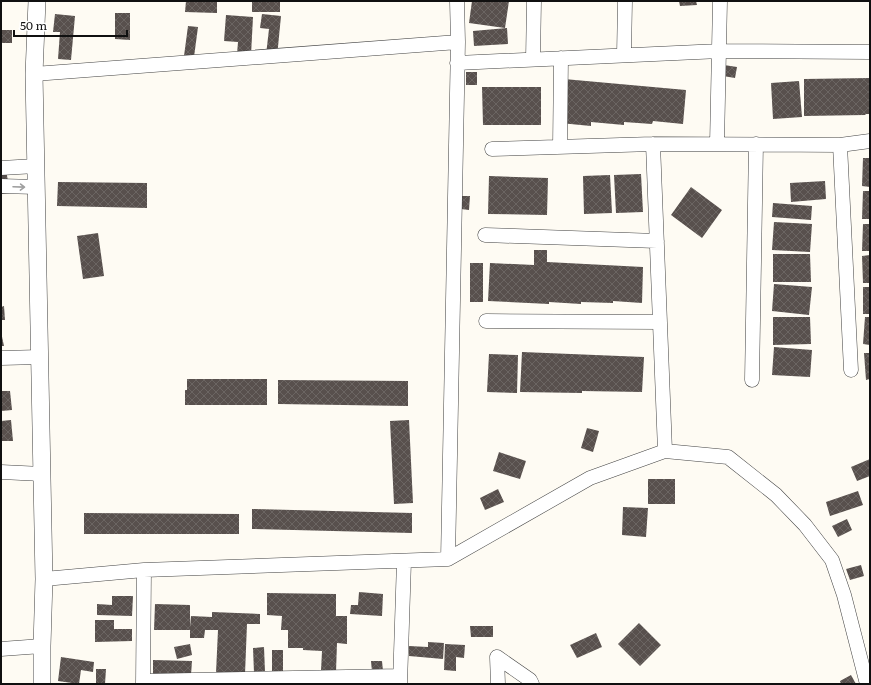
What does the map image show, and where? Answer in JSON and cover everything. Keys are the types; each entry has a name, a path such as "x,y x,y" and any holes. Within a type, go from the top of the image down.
{"street":[{"path":"37,1 34,74 44,579 42,684"},
{"path":"448,559 458,1"},
{"path":"533,59 534,1"},
{"path":"624,55 625,1"},
{"path":"717,144 720,1"},
{"path":"34,74 458,42"},
{"path":"457,63 720,51 870,52"},
{"path":"560,146 561,58"},
{"path":"492,149 653,144 840,144 870,141"},
{"path":"653,144 666,451"},
{"path":"752,380 756,144"},
{"path":"840,144 851,370"},
{"path":"1,168 36,166"},
{"path":"1,186 36,187"},
{"path":"485,235 657,241"},
{"path":"486,321 660,322"},
{"path":"1,358 40,357"},
{"path":"44,579 144,570 448,559 590,478 666,451 728,457 776,495 805,525 832,560 844,595 867,684"},
{"path":"1,472 42,474"},
{"path":"144,570 143,683 400,680 404,560"},
{"path":"1,649 42,646"},
{"path":"498,684 498,657 530,680 532,684"}],"building":[{"path":"186,1 217,1 217,13 185,12"},
{"path":"252,1 280,1 280,12 252,12"},
{"path":"472,1 509,1 505,28 469,23"},
{"path":"679,1 696,1 697,5 680,6"},
{"path":"115,13 130,13 130,40 115,39"},
{"path":"55,14 75,16 71,60 58,59 60,32 53,32"},
{"path":"262,14 281,16 277,57 266,55 269,29 260,28"},
{"path":"226,15 253,17 251,55 237,54 238,42 224,41"},
{"path":"188,26 198,27 194,57 184,56"},
{"path":"507,28 508,44 474,46 473,31"},
{"path":"1,30 12,30 12,43 1,43"},
{"path":"724,65 737,67 735,78 723,76"},
{"path":"466,72 477,72 477,85 466,85"},
{"path":"870,78 870,114 804,116 804,79"},
{"path":"564,79 686,90 683,124 653,121 652,124 624,122 624,125 591,122 591,126 560,123"},
{"path":"799,81 802,117 773,119 771,83"},
{"path":"482,87 541,87 541,125 483,125"},
{"path":"863,158 870,158 870,187 862,186"},
{"path":"5,164 10,193 1,194 1,165"},
{"path":"641,174 643,212 616,213 614,175"},
{"path":"610,175 612,213 584,214 583,176"},
{"path":"489,176 548,178 547,215 488,214"},
{"path":"825,181 826,199 791,202 790,183"},
{"path":"58,182 147,183 147,208 57,206"},
{"path":"691,187 722,210 702,238 671,215"},
{"path":"863,191 870,191 870,219 862,219"},
{"path":"462,196 470,196 469,210 461,209"},
{"path":"773,203 812,206 811,220 772,217"},
{"path":"774,222 812,224 810,252 772,250"},
{"path":"863,224 870,224 870,251 862,251"},
{"path":"98,233 104,276 83,279 77,236"},
{"path":"534,250 547,250 547,262 643,267 642,303 613,301 613,303 581,302 581,304 549,302 549,304 488,301 490,263 534,265"},
{"path":"773,254 810,254 811,282 773,282"},
{"path":"870,255 870,283 863,283 862,256"},
{"path":"470,263 483,263 483,302 470,302"},
{"path":"774,284 812,287 809,315 772,311"},
{"path":"863,287 870,287 870,314 863,314"},
{"path":"4,306 5,320 1,320 1,307"},
{"path":"773,317 810,317 811,344 773,345"},
{"path":"865,317 870,317 870,345 863,344"},
{"path":"1,332 4,346 1,346"},
{"path":"774,347 812,350 810,377 772,375"},
{"path":"522,352 644,357 642,392 520,392"},
{"path":"864,353 870,353 870,379 866,380"},
{"path":"489,354 518,355 517,393 487,392"},
{"path":"187,379 267,379 267,405 185,405"},
{"path":"278,380 408,381 408,406 278,404"},
{"path":"1,391 10,391 12,410 1,411"},
{"path":"11,420 13,441 1,441 1,421"},
{"path":"409,420 413,503 394,504 390,421"},
{"path":"587,428 599,431 593,452 581,448"},
{"path":"499,452 526,461 520,479 493,471"},
{"path":"870,459 870,476 857,481 851,467"},
{"path":"648,479 675,479 675,504 648,504"},
{"path":"498,489 504,502 485,510 480,498"},
{"path":"858,491 863,505 830,516 826,502"},
{"path":"623,507 648,508 646,537 622,535"},
{"path":"252,509 412,513 412,533 252,529"},
{"path":"84,513 239,514 239,534 84,534"},
{"path":"847,519 852,530 838,537 832,526"},
{"path":"861,565 864,576 850,580 846,569"},
{"path":"359,592 383,594 382,616 350,614 351,605 358,605"},
{"path":"267,593 336,594 336,616 347,616 347,644 337,643 336,672 321,671 322,651 303,650 303,648 288,648 288,630 281,630 282,616 267,615"},
{"path":"112,596 133,596 132,616 97,615 97,604 112,605"},
{"path":"155,604 190,605 190,627 191,616 212,617 212,612 260,614 260,624 247,624 245,674 216,673 218,630 205,630 204,638 190,638 190,630 154,630"},
{"path":"95,620 114,620 114,629 132,629 132,641 95,642"},
{"path":"639,623 661,645 640,666 618,644"},
{"path":"470,626 493,626 493,637 471,637"},
{"path":"596,633 602,647 577,658 570,645"},
{"path":"428,642 444,643 443,659 409,656 409,646 428,647"},
{"path":"190,644 192,655 177,659 174,647"},
{"path":"445,644 465,645 464,658 456,657 456,671 444,670"},
{"path":"264,647 265,672 254,673 253,648"},
{"path":"272,650 283,650 283,671 272,672"},
{"path":"61,657 94,662 93,672 81,670 79,684 58,681"},
{"path":"153,660 192,661 191,675 153,674"},
{"path":"371,661 382,661 383,671 372,672"},
{"path":"96,669 106,669 105,684 96,684"},
{"path":"851,675 856,684 841,684 840,681"}]}
